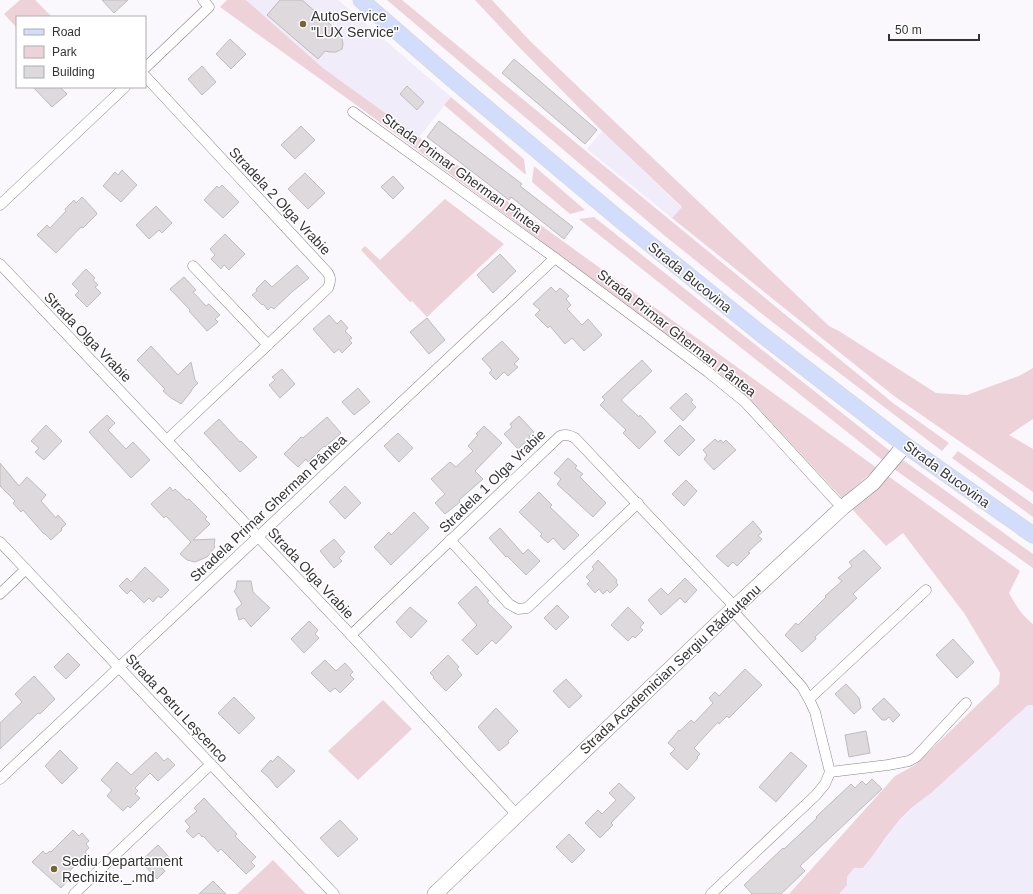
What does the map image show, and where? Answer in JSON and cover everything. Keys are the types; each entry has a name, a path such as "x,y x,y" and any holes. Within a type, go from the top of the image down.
{"main road":[{"name":"Strada Bucovina","path":"361,0 452,79 625,224 761,334 905,445 1033,536"}],"street":[{"path":"146,67 206,4"},
{"name":"Stradela 2 Olga Vrabie","path":"146,77 330,276 331,280 328,288 167,440"},
{"path":"0,205 124,88"},
{"name":"Strada Primar Gherman Pîntea","path":"353,112 554,258"},
{"name":"Strada Primar Gherman Pântea","path":"554,258 708,372 745,402 843,507"},
{"name":"Stradela Primar Gherman Pântea","path":"0,779 554,258"},
{"name":"Strada Olga Vrabie","path":"0,264 351,635 517,815"},
{"path":"193,266 268,345"},
{"name":"Stradela 1 Olga Vrabie","path":"351,635 560,436 568,434 575,438 638,504 734,608 802,687 815,712 830,772"},
{"name":"Strada Academician Sergiu Rădăuțanu","path":"435,894 734,608 843,507 873,483 905,445"},
{"path":"450,540 509,604 518,609 526,608 638,504"},
{"name":"Strada Petru Leșcenco","path":"0,542 334,894"},
{"path":"0,594 26,570"},
{"path":"809,699 926,590"},
{"path":"711,894 816,795 825,784 830,772 909,761 916,756 966,703"},
{"path":"74,894 211,764"}],"shaded area":[{"path":"246,0 338,0 451,97 419,137 323,68"},
{"path":"602,131 682,208 672,218 587,149"},
{"path":"1028,705 1033,705 1033,894 839,894 847,885 847,877 854,868 863,868 868,863 893,828 919,801 930,794"}],"green space":[{"path":"20,0 35,0 51,16 16,16 16,27 4,14"},
{"path":"227,0 246,0 323,68 877,468 842,498 750,399 564,258 220,7"},
{"path":"387,0 402,0 893,403 949,443 942,451 771,321 665,236"},
{"path":"475,0 492,0 530,41 829,326 936,393 967,395 1019,376 1033,368 1033,419 1009,435 1033,449 1033,492 894,396 672,218 682,207 602,131"},
{"path":"451,97 524,159 526,175 444,105"},
{"path":"534,166 585,210 570,214 532,182"},
{"path":"445,199 504,244 427,317 412,301 410,302 361,250 365,246 380,260"},
{"path":"594,217 890,451 885,462 579,219"},
{"path":"958,451 1033,504 1033,517 952,458"},
{"path":"903,460 1033,554 1033,568 894,469"},
{"path":"888,476 1020,571 1009,593 1022,614 1033,624 1033,705 1028,705 930,794 905,814 863,868 854,868 847,877 847,885 839,894 789,894 895,776 915,765 999,684 1000,673 964,613 903,533 886,546 851,508"},
{"path":"383,700 412,729 358,780 328,751"},
{"path":"273,860 306,894 237,894"}],"building":[{"path":"102,0 128,0 114,13"},
{"name":"AutoService \"LUX Service\"","path":"280,0 302,0 340,33 343,44 342,49 336,52 325,51 318,59 267,15"},
{"path":"230,39 246,54 231,69 216,54"},
{"path":"514,59 597,130 585,144 502,73"},
{"path":"202,66 216,82 202,95 188,79"},
{"path":"407,86 424,102 417,110 400,94"},
{"path":"34,88 61,88 67,94 52,107"},
{"path":"439,121 522,184 520,186 573,227 564,239 511,197 509,200 427,137"},
{"path":"301,126 315,140 295,159 281,145"},
{"path":"122,170 137,185 121,202 103,186 115,172 118,175"},
{"path":"305,173 325,193 308,209 288,189"},
{"path":"393,176 404,188 393,199 381,187"},
{"path":"222,185 239,202 223,218 204,200 217,186 219,188"},
{"path":"82,197 97,214 83,228 81,227 56,253 37,235 47,225 50,228 74,200 76,203"},
{"path":"156,206 172,223 162,233 159,230 149,239 136,225"},
{"path":"225,234 245,254 229,270 224,265 221,269 211,259 215,255 210,249"},
{"path":"500,254 516,271 493,293 477,275"},
{"path":"297,265 309,278 274,309 271,307 268,310 252,295 265,280 272,287"},
{"path":"86,269 95,278 93,280 98,285 95,287 101,293 87,307 75,295 79,291 72,284"},
{"path":"184,277 196,290 193,292 206,306 209,304 220,315 215,319 218,322 207,331 170,289"},
{"path":"551,287 556,292 560,288 569,296 566,299 571,305 567,309 582,325 588,319 602,335 584,351 572,338 565,344 550,326 548,328 535,315 540,310 533,304"},
{"path":"329,315 337,324 341,320 348,328 345,331 352,338 349,340 352,343 342,353 339,349 334,353 313,329"},
{"path":"427,318 445,340 429,354 410,332"},
{"path":"502,341 519,359 514,364 518,367 508,376 504,372 496,380 489,373 492,370 482,359"},
{"path":"151,346 178,375 191,362 195,380 198,383 181,404 163,391 165,389 137,360"},
{"path":"642,360 652,371 621,400 639,417 640,415 656,432 639,449 623,433 626,430 600,405 605,400 602,397"},
{"path":"282,369 295,384 280,398 269,385 275,380 272,377"},
{"path":"358,388 370,402 354,415 342,402"},
{"path":"686,393 693,400 691,402 696,407 683,421 670,408"},
{"path":"107,415 115,423 108,430 126,449 133,442 150,460 131,478 89,432"},
{"path":"519,416 534,432 518,449 504,434 512,427 510,424"},
{"path":"327,417 341,433 325,447 324,446 308,462 306,459 298,467 284,454 301,437 303,438"},
{"path":"219,419 240,442 241,441 257,457 240,472 204,433"},
{"path":"46,425 62,441 44,460 35,452 39,448 31,441"},
{"path":"680,425 695,440 679,456 664,441"},
{"path":"484,426 502,443 475,471 483,479 459,500 460,502 445,514 435,503 445,494 431,479 450,462 456,467 473,451 468,446 478,435 476,434"},
{"path":"398,433 413,448 399,462 384,446"},
{"path":"715,439 718,442 721,440 723,443 726,440 736,450 714,470 704,459 707,455 703,450"},
{"path":"568,458 577,466 575,468 583,474 580,477 606,503 593,517 557,484 561,479 554,473"},
{"path":"0,463 19,486 27,477 46,495 41,501 56,518 58,515 66,524 51,540 23,510 21,512 13,503 15,501 0,486"},
{"path":"686,480 697,491 684,506 672,494"},
{"path":"345,486 361,503 345,519 329,502"},
{"path":"170,487 173,491 175,489 187,500 189,499 207,517 205,519 210,524 193,540 215,539 215,547 207,557 195,562 187,560 180,554 191,542 166,516 164,518 151,504"},
{"path":"539,492 552,505 550,507 579,535 564,550 553,538 548,543 540,536 542,534 519,512"},
{"path":"414,512 429,528 391,565 374,547 389,532 391,535"},
{"path":"753,521 762,532 758,536 762,539 748,552 750,553 737,566 733,562 728,567 716,556"},
{"path":"500,528 523,554 528,549 540,561 526,575 507,556 506,557 489,538"},
{"path":"334,539 345,552 339,558 342,561 334,568 320,551"},
{"path":"864,550 881,568 853,594 857,598 815,637 816,639 802,652 785,635 796,623 798,625 826,597 825,596 842,581 838,578 852,566 849,562"},
{"path":"598,560 617,580 616,582 618,585 610,593 607,590 603,594 599,589 595,593 587,584 590,581 586,577 594,569 592,567"},
{"path":"145,567 169,590 161,598 158,596 153,602 149,598 144,603 131,590 127,594 119,586 127,578 131,582"},
{"path":"685,578 697,590 685,603 680,598 661,615 648,600 661,588 668,595"},
{"path":"237,581 251,581 253,592 270,608 251,627 244,618 239,620 236,609 242,604 234,591 236,589"},
{"path":"476,586 489,601 487,602 512,627 496,644 492,640 477,655 462,640 477,625 458,603"},
{"path":"557,605 569,617 556,630 544,618"},
{"path":"410,607 427,621 411,638 396,622"},
{"path":"628,607 644,623 640,627 643,630 635,638 633,636 628,641 611,625"},
{"path":"309,621 318,630 315,634 319,638 304,653 291,639"},
{"path":"953,639 974,662 957,678 936,655"},
{"path":"68,653 80,665 66,679 54,667"},
{"path":"448,655 459,667 457,669 462,675 446,691 430,673"},
{"path":"325,660 336,671 345,663 353,672 350,675 354,679 340,693 335,688 330,692 311,673"},
{"path":"745,669 762,685 729,718 727,716 719,724 718,722 694,748 700,754 687,770 670,754 675,749 668,743 679,730 680,731 691,720 694,723 713,703 709,698 715,692 719,696"},
{"path":"34,676 55,699 0,749 0,723 22,702 15,694"},
{"path":"566,679 582,696 569,708 553,691"},
{"path":"846,684 859,698 861,708 854,714 835,694"},
{"path":"234,697 255,718 239,734 218,713"},
{"path":"884,698 900,715 893,722 889,717 886,720 882,720 872,709"},
{"path":"496,708 518,731 508,741 509,743 499,751 478,727"},
{"path":"866,731 870,753 849,757 845,735"},
{"path":"60,750 78,768 62,784 45,766"},
{"path":"156,752 164,761 168,758 175,765 158,781 150,773 135,788 138,791 135,794 140,798 130,808 128,806 123,811 107,796 112,790 101,780 117,762 131,775"},
{"path":"791,752 807,766 776,802 759,787"},
{"path":"278,756 295,771 277,788 261,771 271,760 272,762"},
{"path":"872,779 882,789 800,866 805,871 781,894 752,894 744,885 817,818 816,817 851,784 855,788 862,781 866,785"},
{"path":"619,783 635,798 611,823 613,825 600,838 585,823 598,810 602,814 616,800 609,793"},
{"path":"204,798 237,834 235,836 256,857 251,862 255,866 246,874 221,849 218,852 199,833 193,838 186,831 190,827 185,821 197,811 194,808"},
{"path":"340,820 358,839 338,857 320,838"},
{"path":"73,830 79,836 82,833 89,841 86,844 89,848 85,852 88,855 81,862 80,860 66,875 70,878 61,888 32,862 43,851 46,854 50,851 51,852"},
{"path":"569,834 585,850 572,863 556,847"},
{"path":"158,845 169,857 160,866 165,871 157,879 145,866 146,864 142,860"},
{"path":"213,881 226,894 199,894"}],"place":[{"name":"AutoService \"LUX Service\"","path":"303,24"},
{"name":"Sediu Departament Rechizite._.md","path":"54,869"}]}
